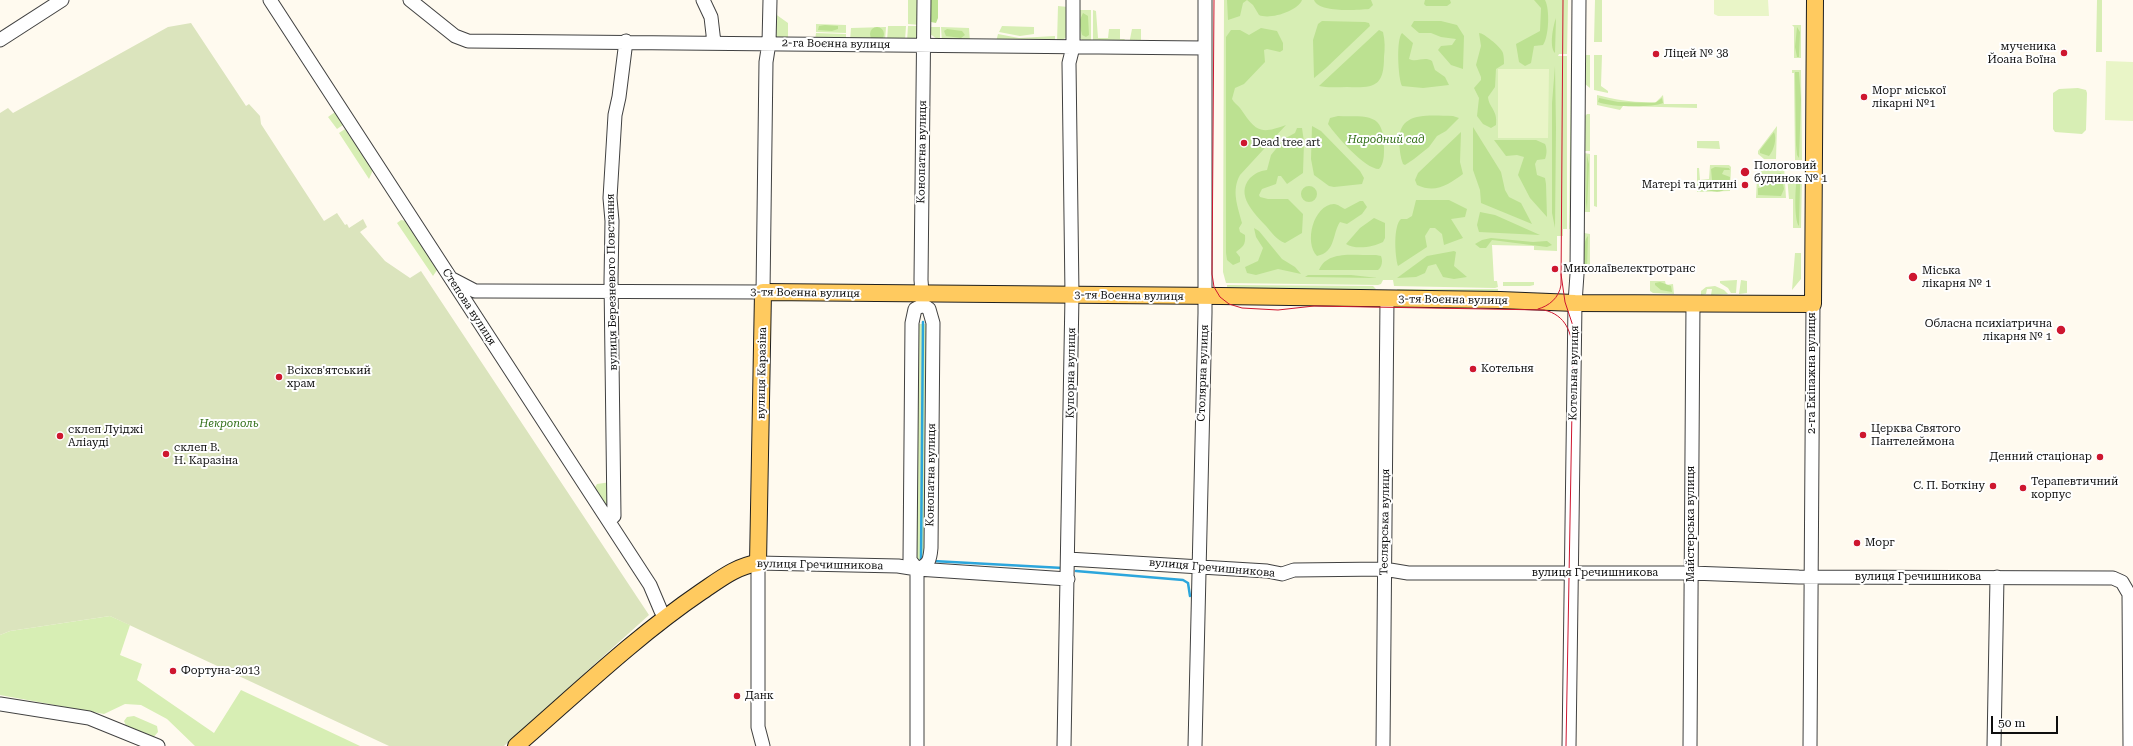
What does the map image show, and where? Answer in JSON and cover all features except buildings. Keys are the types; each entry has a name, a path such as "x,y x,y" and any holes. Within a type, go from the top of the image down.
{"main road":[{"name":"2-га Екіпажна вулиця","path":"1813,304 1816,0"},
{"name":"3-тя Воєнна вулиця","path":"763,292 922,299 1072,295 1500,300 1575,303 1813,304"},
{"name":"вулиця Каразіна","path":"758,563 763,292"},
{"name":"вулиця Гречишникова","path":"516,746 666,616 731,572 747,564 758,563"}],"street":[{"path":"0,40 62,0"},
{"name":"Степова вулиця","path":"270,0 448,277 650,585 661,610 666,616"},
{"name":"2-га Воєнна вулиця","path":"410,0 455,36 468,41 626,41 748,44 1204,48"},
{"path":"703,0 711,17 714,42"},
{"name":"вулиця Каразіна","path":"763,292 766,62 769,43 770,0"},
{"name":"Конопатна вулиця","path":"917,746 917,569 910,560 912,323 915,310 922,299 924,0"},
{"name":"Купорна вулиця","path":"1064,746 1072,295 1069,63 1073,47 1073,0"},
{"name":"Столярна вулиця","path":"1195,746 1205,296 1205,0"},
{"name":"Котельна вулиця","path":"1569,746 1570,572 1575,303 1577,274 1580,0"},
{"name":"вулиця Березневого Повстання","path":"608,520 614,516 611,291 612,221 610,198 615,115 619,97 626,41"},
{"name":"3-тя Воєнна вулиця","path":"448,277 462,286 475,291 763,292"},
{"name":"Конопатна вулиця","path":"917,569 926,566 930,561 931,548 933,323 930,309 922,299"},
{"name":"Теслярська вулиця","path":"1383,746 1387,299"},
{"name":"Майстерська вулиця","path":"1690,746 1693,303"},
{"name":"2-га Екіпажна вулиця","path":"1810,746 1813,304"},
{"name":"вулиця Гречишникова","path":"1068,559 1198,566 1267,571 1282,574 1294,570 1384,570 1408,573 1691,573 1812,578 2113,578 2122,582 2129,594 2130,746"},
{"name":"вулиця Каразіна","path":"758,563 758,727 763,746"},
{"name":"вулиця Гречишникова","path":"758,563 898,566 917,569 1068,578"},
{"path":"1994,746 1997,577"},
{"path":"0,704 89,718 158,746"}],"green space":[{"path":"908,0 920,0 920,25 908,24"},
{"path":"929,0 938,0 938,18 936,23 931,22"},
{"name":"Народний сад","path":"1224,0 1568,0 1567,54 1559,54 1558,56 1567,56 1567,229 1563,229 1563,236 1557,236 1557,251 1534,250 1534,246 1492,245 1494,281 1497,281 1498,287 1495,288 1394,286 1393,280 1383,280 1381,284 1378,285 1226,283 1223,272"},
{"path":"1227,0 1247,0 1243,3 1240,16 1228,20"},
{"path":"1247,0 1302,0 1295,8 1283,14 1264,16 1259,15 1253,5"},
{"path":"1314,0 1371,0 1373,5 1369,9 1338,10 1323,7 1317,4"},
{"path":"1425,0 1450,0 1451,3 1447,6 1426,6 1424,4"},
{"path":"1534,0 1545,0 1547,4 1548,30 1543,45 1534,46 1531,63 1525,66 1519,62 1516,44 1540,31 1541,8"},
{"path":"1595,0 1602,0 1602,42 1594,42"},
{"path":"1714,0 1768,0 1769,16 1718,16 1714,14"},
{"path":"2097,0 2102,0 2102,52 2096,52"},
{"path":"1058,6 1068,7 1067,37 1057,43"},
{"path":"1091,10 1091,44 1081,39 1079,35 1077,27 1077,11"},
{"path":"1093,10 1096,11 1098,38 1108,38 1109,29 1120,29 1120,39 1125,39 1122,44 1093,44"},
{"path":"774,13 788,23 788,40 779,39 774,34"},
{"path":"1083,13 1088,16 1089,35 1086,37 1082,35 1079,22"},
{"path":"1556,18 1555,53 1552,46 1552,41"},
{"path":"1322,21 1365,22 1369,23 1370,26 1314,78 1313,40 1318,24"},
{"path":"1414,21 1441,21 1457,25 1464,36 1463,69 1451,65 1438,50 1441,46 1452,45 1456,39 1441,37 1431,33 1419,33 1411,26"},
{"name":"Некрополь","path":"191,23 246,106 249,104 260,116 261,124 324,221 337,213 345,225 347,224 349,228 363,219 367,227 360,232 385,261 410,278 421,271 649,615 504,746 389,746 110,616 10,631 0,635 0,113 8,108 13,113 168,27"},
{"path":"816,24 846,25 846,33 816,32"},
{"path":"1792,25 1801,25 1801,58 1794,58 1794,27"},
{"path":"819,26 838,26 838,29 832,31 818,30"},
{"path":"888,26 906,26 905,41 887,41"},
{"path":"908,26 920,26 915,40 907,41"},
{"path":"1002,26 1034,27 1034,34 1020,36 999,32"},
{"path":"877,27 882,29 884,34 882,39 877,41 872,39 870,34 872,29"},
{"path":"886,27 885,41 850,41 851,28"},
{"path":"928,27 940,27 940,41 930,34"},
{"path":"941,27 969,28 970,42 942,42"},
{"path":"1797,27 1800,32 1799,57 1797,57 1795,47"},
{"path":"1261,28 1277,31 1283,43 1283,50 1280,52 1267,49 1264,50 1265,62 1244,84 1235,88 1232,99 1250,122 1259,129 1270,130 1286,125 1240,175 1237,181 1236,199 1242,223 1239,228 1240,232 1245,235 1245,242 1236,252 1240,257 1240,262 1233,265 1227,260 1226,253 1226,37 1231,30 1240,30 1249,35"},
{"path":"947,29 962,31 965,35 961,38 946,36 944,31"},
{"path":"1132,29 1141,29 1141,44 1129,44"},
{"path":"1379,30 1383,32 1385,51 1384,67 1376,84 1364,87 1319,86"},
{"path":"816,33 846,34 846,41 815,40"},
{"path":"1402,33 1413,43 1409,59 1426,59 1432,61 1435,70 1445,77 1449,85 1423,88 1402,86 1399,75 1398,59 1399,43"},
{"path":"1479,33 1488,37 1498,46 1504,57 1504,64 1496,69 1495,87 1488,97 1496,116 1496,125 1491,128 1483,124 1477,116 1479,98 1474,88 1481,80 1476,65 1481,46"},
{"path":"998,34 1019,38 1055,36 1055,43 996,42"},
{"path":"1585,55 1590,55 1590,88 1585,84"},
{"path":"1594,55 1602,55 1601,86 1608,91 1608,93 1594,90"},
{"path":"1571,59 1573,59 1571,229 1569,229"},
{"path":"2106,61 2133,62 2133,121 2105,120"},
{"path":"1555,66 1555,228 1552,213 1552,103"},
{"path":"1498,69 1549,69 1548,138 1498,138"},
{"path":"1792,70 1801,70 1802,160 1795,160 1794,73 1792,73"},
{"path":"1795,72 1799,72 1801,99 1799,158 1797,155 1796,145"},
{"path":"2078,88 2086,90 2087,93 2086,130 2082,134 2055,132 2053,129 2053,93 2059,89"},
{"path":"1597,95 1626,101 1656,102 1663,95 1664,104 1697,104 1697,108 1623,106 1620,110 1597,105"},
{"path":"1599,98 1618,102 1655,103 1662,98 1663,103 1650,106 1620,106 1598,102"},
{"path":"335,112 343,125 337,129 328,117"},
{"path":"1590,114 1590,151 1584,151 1585,116"},
{"path":"1338,116 1366,117 1377,122 1381,128 1384,148 1383,162 1379,169 1373,168 1359,158 1344,144 1328,124 1330,118"},
{"path":"1425,116 1453,116 1459,118 1446,131 1437,136 1429,147 1405,165 1403,164 1399,143 1400,132 1409,120"},
{"path":"1312,126 1321,131 1360,171 1364,178 1362,184 1334,187 1329,186 1314,175 1311,159"},
{"path":"1777,126 1776,159 1764,159 1758,154 1758,151"},
{"path":"1473,127 1501,172 1505,190 1509,197 1521,203 1532,224 1481,203 1480,190 1473,170"},
{"path":"1297,128 1302,128 1304,142 1303,173 1287,184 1281,176 1278,176 1276,184 1262,189 1259,195 1260,197 1268,199 1288,199 1303,214 1302,233 1285,243 1274,236 1252,210 1245,197 1244,191 1250,178 1258,172 1267,170 1271,155 1284,139 1295,133"},
{"path":"345,129 373,170 369,179 339,133"},
{"path":"1461,132 1460,162 1463,174 1442,187 1424,188 1417,185 1415,180 1418,173"},
{"path":"1774,132 1775,141 1771,154 1769,156 1760,153 1760,150"},
{"path":"1494,140 1536,140 1545,144 1546,149 1545,159 1537,160 1535,164 1537,175 1545,178 1547,217 1530,198 1518,175 1524,157 1517,155 1506,156"},
{"path":"1697,141 1719,141 1720,149 1697,148"},
{"path":"1584,153 1590,154 1590,212 1584,212"},
{"path":"1587,155 1589,164 1587,211 1586,202"},
{"path":"1594,155 1597,155 1597,207 1594,206"},
{"path":"1710,165 1729,165 1731,167 1730,191 1697,192 1697,168 1699,168 1700,180 1709,179"},
{"path":"1784,166 1786,198 1756,198 1757,177 1763,168"},
{"path":"1715,167 1729,168 1730,170 1724,170 1722,174 1730,177 1727,187 1724,190 1716,192 1701,187 1705,182 1708,183 1712,180 1711,169"},
{"path":"1781,173 1784,189 1781,196 1758,195 1758,188 1761,188 1764,181 1777,181 1776,174"},
{"path":"1787,176 1802,176 1801,228 1793,228 1793,199 1789,199"},
{"path":"1797,178 1800,180 1799,226 1796,218 1795,195"},
{"path":"1306,186 1312,186 1317,191 1315,200 1312,202 1306,202 1301,197 1301,191"},
{"path":"1416,200 1449,200 1467,209 1465,217 1451,219 1463,238 1444,245 1442,234 1435,228 1430,228 1425,236 1427,247 1398,266 1396,255 1396,234 1398,223 1401,219 1407,219 1412,216"},
{"path":"1360,201 1363,201 1367,207 1362,214 1347,224 1340,222 1331,247 1323,254 1317,256 1311,243 1311,234 1316,217 1327,206 1334,204 1345,209"},
{"path":"1480,212 1495,215 1540,235 1479,232 1477,225"},
{"path":"1374,218 1385,223 1385,238 1383,242 1364,247 1354,247 1346,244 1360,228"},
{"path":"401,220 406,221 437,268 433,276 397,223"},
{"path":"1254,228 1259,231 1282,259 1295,267 1301,274 1278,269 1256,275 1247,273 1245,267 1258,261 1263,248 1256,237"},
{"path":"1584,233 1590,234 1590,272 1583,271"},
{"path":"1588,236 1587,270 1585,268 1584,251 1585,242"},
{"path":"1491,238 1533,242 1547,241 1552,245 1547,247 1492,240 1486,248 1480,248 1475,244 1482,240"},
{"path":"1454,251 1456,252 1454,266 1467,277 1454,279 1443,277 1436,264 1428,266 1425,273 1416,277 1397,278 1427,256"},
{"path":"1795,253 1801,253 1801,279 1792,290"},
{"path":"1336,256 1381,256 1382,260 1381,266 1378,270 1319,270 1323,263"},
{"path":"1308,275 1351,275 1378,278 1305,277"},
{"path":"1737,280 1736,293 1731,293 1728,288 1720,283 1720,281"},
{"path":"1741,280 1747,281 1747,293 1739,294"},
{"path":"1650,281 1665,281 1666,285 1673,284 1674,294 1653,293 1650,291"},
{"path":"1503,282 1534,282 1534,285 1503,286"},
{"path":"1660,282 1671,286 1672,292 1661,290 1655,285 1655,283"},
{"path":"1227,285 1373,286 1376,289 1227,289"},
{"path":"1715,286 1724,290 1728,294 1711,295 1712,289 1707,289 1706,294 1701,295 1701,291 1706,287"},
{"path":"1397,289 1498,289 1498,292 1398,291"},
{"path":"916,324 931,324 926,564 914,561"},
{"path":"611,482 610,512 594,489 597,484"},
{"path":"110,616 130,625 120,655 142,664 137,680 214,733 241,690 360,746 195,746 167,719 141,705 125,704 104,714 0,695 0,635 10,631"},
{"path":"134,716 157,726 158,732 152,739 127,728 124,721 127,717"}],"waterway":[{"path":"923,322 921,560 923,560"},
{"path":"933,561 1063,568"},
{"path":"1076,571 1183,580 1188,583 1190,596"}],"tram line":[{"path":"1214,0 1212,274 1214,287 1220,297 1229,304 1242,308 1278,310 1314,306 1544,310 1552,312 1558,316 1563,321 1569,332 1573,353 1566,746"},
{"path":"1538,309 1546,306 1556,298 1561,285 1563,0"},
{"path":"1561,274 1565,302 1575,332"}],"place":[{"name":"мученика Йоана Воїна","path":"2064,53"},
{"name":"Ліцей № 38","path":"1656,54"},
{"name":"Морг міської лікарні №1","path":"1864,97"},
{"name":"Dead tree art","path":"1244,143"},
{"name":"Пологовий будинок № 1","path":"1745,172"},
{"name":"Матері та дитині","path":"1745,185"},
{"name":"Миколаївелектротранс","path":"1555,269"},
{"name":"Міська лікарня № 1","path":"1913,277"},
{"name":"Обласна психіатрична лікарня № 1","path":"2061,330"},
{"name":"Котельня","path":"1473,369"},
{"name":"Всіхсв'ятський храм","path":"279,377"},
{"name":"Церква Святого Пантелеймона","path":"1863,435"},
{"name":"склеп Луіджі Аліауді","path":"60,436"},
{"name":"склеп В. Н. Каразіна","path":"166,454"},
{"name":"Денний стаціонар","path":"2100,457"},
{"name":"С. П. Боткіну","path":"1993,486"},
{"name":"Терапевтичний корпус","path":"2023,488"},
{"name":"Морг","path":"1857,543"},
{"name":"Фортуна-2013","path":"173,671"},
{"name":"Данк","path":"737,696"}]}
